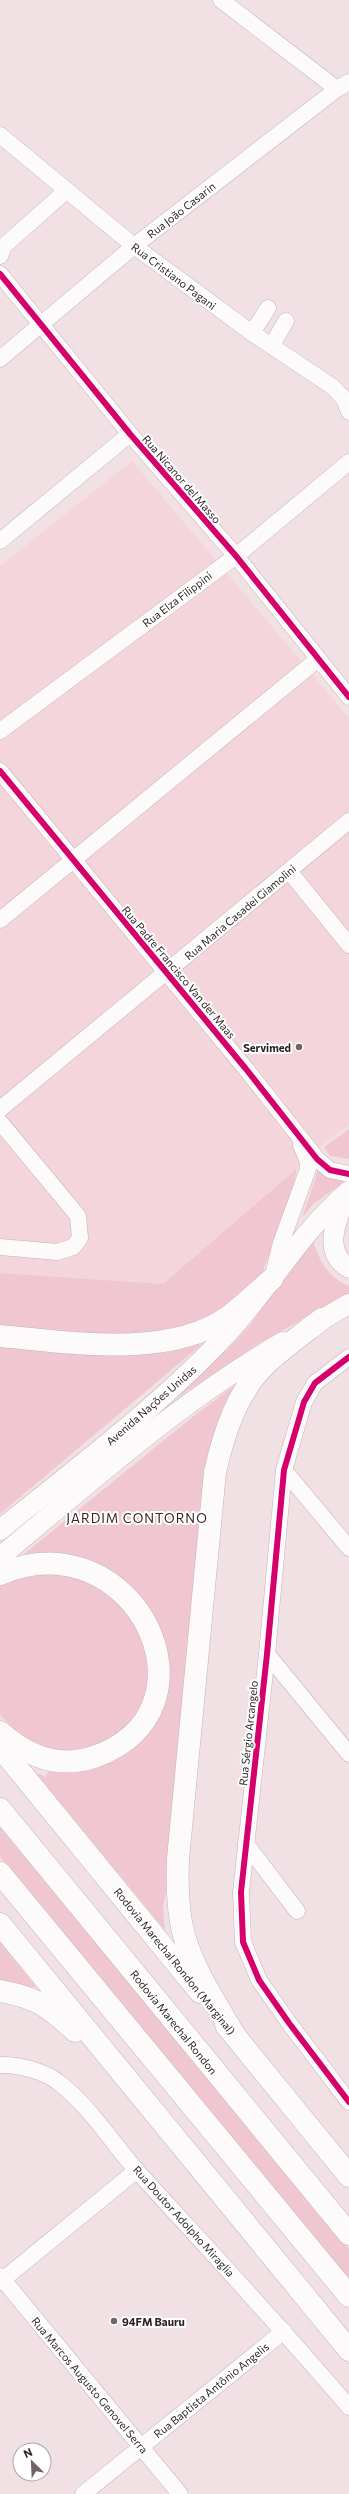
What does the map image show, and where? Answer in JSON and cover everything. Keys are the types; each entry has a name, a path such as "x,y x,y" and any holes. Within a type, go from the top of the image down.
{"highway":[{"path":"0,1336 107,1345 168,1340 198,1331 227,1318 272,1279"},
{"path":"235,2036 198,1971 184,1935 177,1884 178,1859 215,1472 227,1425 250,1383 266,1364 322,1319"},
{"path":"0,1574 25,1565 56,1564 73,1566 104,1579 127,1596 147,1622 155,1646 158,1673 154,1698 140,1725 116,1748 102,1754 73,1762 46,1760 15,1746 0,1732"},
{"name":"Rodovia Marechal Rondon (Marginal)","path":"0,1747 349,2176"},
{"name":"Rodovia Marechal Rondon","path":"0,1809 349,2234"},
{"path":"0,1873 349,2296"},
{"path":"0,1924 349,2350"},
{"path":"0,1991 22,1995 38,2001 58,2015 129,2082"}],"main road":[{"path":"349,1186 336,1219 333,1239 334,1249 339,1260 349,1268"},
{"name":"Avenida Nações Unidas","path":"0,1530 161,1399 195,1368 225,1337 272,1279 307,1232 349,1186"},
{"name":"Avenida Nações Unidas","path":"0,1557 182,1407 236,1369 349,1304"}],"street":[{"path":"221,0 343,86"},
{"name":"Rua João Casarin","path":"0,359 134,246 343,86"},
{"name":"Rua Cristiano Pagani","path":"0,135 134,246 252,333 333,387 344,399 349,412"},
{"path":"0,256 4,246 67,190"},
{"name":"Rua Nicanor del Masso","path":"0,274 130,434 236,556 349,696"},
{"path":"252,333 268,308"},
{"path":"272,345 286,320"},
{"path":"0,541 130,434"},
{"name":"Rua Elza Filippini","path":"0,731 236,556 349,462"},
{"path":"0,920 318,659"},
{"name":"Rua Padre Francisco Van der Maas","path":"0,771 74,859 297,1134 324,1166 337,1173 349,1186"},
{"name":"Rua Maria Casadei Giamolini","path":"0,1109 167,973 349,821"},
{"path":"289,871 349,945"},
{"path":"0,1122 78,1216 80,1238 73,1247 57,1252 0,1247"},
{"name":"Rua Padre Francisco Van der Maas","path":"272,1279 281,1243 308,1169 308,1162 297,1134"},
{"name":"Rua Sérgio Arcangelo","path":"349,1357 316,1383 304,1402 284,1470 267,1654 241,1892 243,1942 259,1980 289,2023 349,2102"},
{"path":"284,1470 349,1548"},
{"path":"267,1654 349,1754"},
{"path":"246,1844 297,1911"},
{"name":"Rua Doutor Adolpho Miraglia","path":"0,2065 30,2070 56,2081 76,2098 137,2170 284,2331 349,2407"},
{"path":"1,2279 137,2170"},
{"name":"Rua Marcos Augusto Genovel Serra","path":"1,2279 180,2494"},
{"name":"Rua Baptista Antônio Angelis","path":"84,2494 284,2331"}],"shaded area":[{"path":"132,461 349,718 349,1125 334,1135 163,1284 0,1273 0,566"},
{"path":"349,1129 349,1159 330,1156 324,1147"},
{"path":"297,1168 289,1203 260,1278 242,1297 201,1323 125,1338 0,1328 0,1273 163,1284"},
{"path":"318,1170 346,1181 313,1204 302,1218"},
{"path":"313,1242 322,1263 330,1274 349,1286 349,1294 256,1345 176,1398 227,1350 249,1326"},
{"path":"197,1343 201,1345 0,1514 0,1345"},
{"path":"235,1385 218,1426 170,1869 163,1907 165,1930 36,1773 46,1777 48,1771 72,1771 95,1768 126,1753 135,1744 166,1686 169,1662 163,1635 150,1610 137,1593 122,1580 105,1569 87,1561 67,1555 46,1553 24,1554 195,1415"},
{"path":"27,1572 77,1576 109,1592 140,1629 151,1678 134,1721 110,1743 74,1753 39,1747 23,1739 0,1715 0,1584"},
{"path":"0,1827 349,2249 349,2279 0,1857"},
{"path":"0,1943 36,1987 0,1984"}],"cycle path":[{"path":"0,274 130,434 236,556 349,697"},
{"path":"0,771 246,1069 317,1159 330,1170 349,1174"},
{"path":"349,1357 315,1383 304,1402 284,1470 267,1654 241,1892 243,1942 259,1980 289,2023 349,2102"}],"place":[{"name":"Servimed","path":"299,1047"},
{"name":"94FM Bauru","path":"114,2321"}],"district":[{"name":"JARDIM CONTORNO","path":"137,1518"}]}
